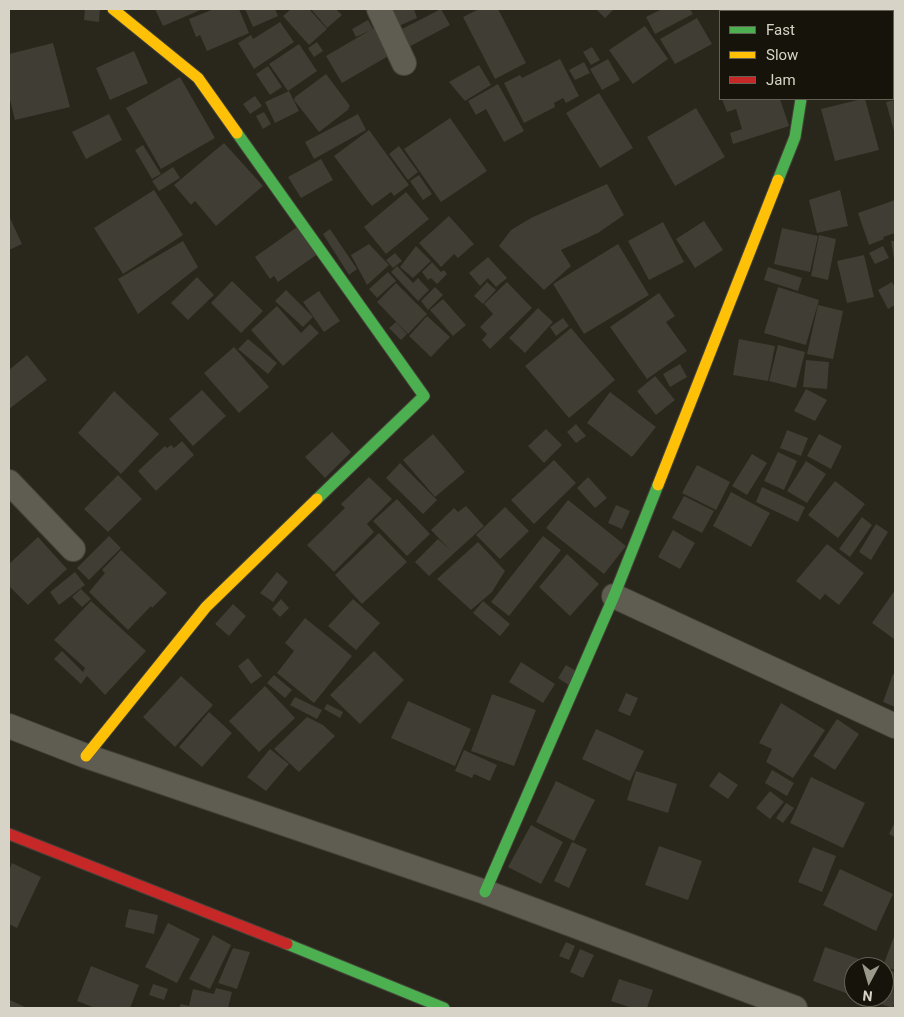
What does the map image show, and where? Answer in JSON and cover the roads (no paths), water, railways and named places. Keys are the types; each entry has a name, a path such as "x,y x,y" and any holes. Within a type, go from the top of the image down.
{"street":[{"path":"86,756 206,607 424,396 198,78 113,9"},
{"path":"379,9 404,63"},
{"path":"485,892 614,596 795,137 801,100"},
{"path":"9,482 73,549"},
{"path":"614,596 895,726"},
{"path":"9,726 86,756 485,892 795,1008"},
{"path":"9,834 444,1008"}]}
